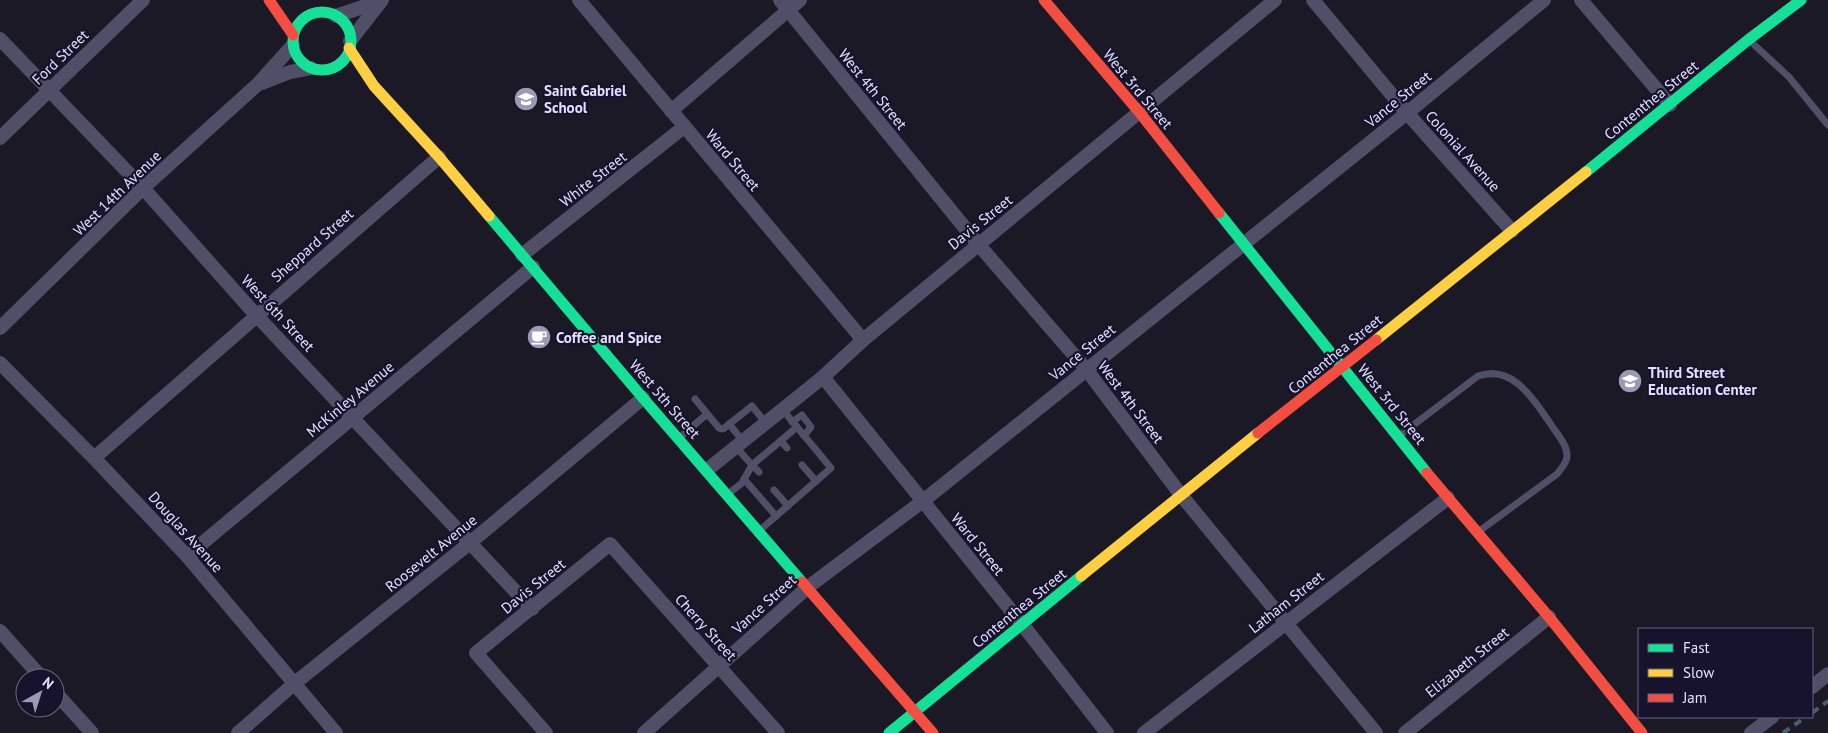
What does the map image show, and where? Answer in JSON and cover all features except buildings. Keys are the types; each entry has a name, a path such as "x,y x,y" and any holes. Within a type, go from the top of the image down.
{"street":[{"name":"Ford Street","path":"0,138 143,0"},
{"path":"270,0 310,14 325,12 336,16 348,29 350,44"},
{"path":"270,0 293,40 299,59 311,68 326,70 337,70 345,58 350,44 381,1"},
{"name":"Ward Street","path":"579,0 863,340"},
{"path":"672,111 784,5 800,0"},
{"name":"West 3rd Street","path":"1044,0 1140,113 1342,368 1448,498 1549,617 1642,733"},
{"name":"Davis Street","path":"707,470 823,377 863,340 978,244 1140,113 1275,0"},
{"name":"Colonial Avenue","path":"1313,0 1407,112 1512,231"},
{"name":"Vance Street","path":"644,733 808,587 923,501 1544,0"},
{"path":"1582,0 1670,105"},
{"name":"Contenthea Street","path":"889,733 1181,495 1670,105 1748,40 1801,0"},
{"path":"336,16 381,1"},
{"name":"West 4th Street","path":"784,5 978,244 1086,370 1181,495 1376,733"},
{"path":"293,40 298,24 310,14"},
{"name":"West 6th Street","path":"0,39 143,188 256,315 532,608"},
{"name":"West 14th Avenue","path":"0,328 143,188 258,84 293,40"},
{"name":"West 5th Street","path":"350,44 374,86 439,157 678,438 933,733"},
{"name":"West 14th Avenue","path":"258,84 290,72 311,68"},
{"name":"West 5th Street","path":"358,79 374,86"},
{"name":"White Street","path":"522,256 684,128"},
{"name":"Sheppard Street","path":"94,458 439,157"},
{"name":"McKinley Avenue","path":"188,556 533,268"},
{"name":"Douglas Avenue","path":"0,363 188,556 336,733"},
{"name":"Ward Street","path":"823,377 1022,624 1107,733"},
{"name":"Roosevelt Avenue","path":"238,733 295,683 471,542 644,398"},
{"name":"Latham Street","path":"1144,733 1448,498"},
{"name":"Davis Street","path":"546,733 476,653 610,544"},
{"name":"Cherry Street","path":"610,544 778,733"},
{"name":"Elizabeth Street","path":"1405,733 1549,617"},
{"path":"0,631 33,668"},
{"path":"1813,686 1828,674"},
{"path":"65,703 92,733"},
{"path":"1751,733 1771,718"}],"lane":[{"path":"1748,40 1789,77 1828,125"},
{"path":"1398,436 1478,376 1487,373 1507,376 1524,388 1560,437 1564,444 1567,458 1564,466 1556,474 1478,533"},
{"path":"695,399 719,428 723,429 752,406 765,422"},
{"path":"759,531 831,468 782,409"},
{"path":"678,438 707,414"},
{"path":"728,494 742,483 752,464 781,441 802,415 811,427 804,436"},
{"path":"729,424 752,464 759,472"},
{"path":"781,441 787,448"},
{"path":"802,465 816,481"},
{"path":"744,478 776,516"},
{"path":"774,490 788,506"}],"railway":[{"path":"1813,712 1828,701"},
{"path":"1783,733 1805,718"}],"traffic: fast":[{"path":"1586,172 1748,40 1801,0"},
{"path":"322,12 333,14 346,25 351,41 349,52 338,65 322,70 311,68 298,57 293,41 295,30 306,17 322,12"},
{"path":"1219,213 1427,473"},
{"path":"489,216 802,582"},
{"path":"889,733 1081,576"}],"traffic: slow":[{"path":"349,48 374,86 439,157 489,216"},
{"path":"1376,340 1586,172"},
{"path":"1081,576 1258,433"}],"traffic: jam":[{"path":"269,0 293,35"},
{"path":"1044,0 1140,113 1219,213"},
{"path":"1258,433 1376,340"},
{"path":"1427,473 1549,617 1642,733"},
{"path":"802,582 933,733"}],"place":[{"name":"Saint Gabriel School","path":"526,99"},
{"name":"Coffee and Spice","path":"539,337"},
{"name":"Third Street Education Center","path":"1630,381"}]}
